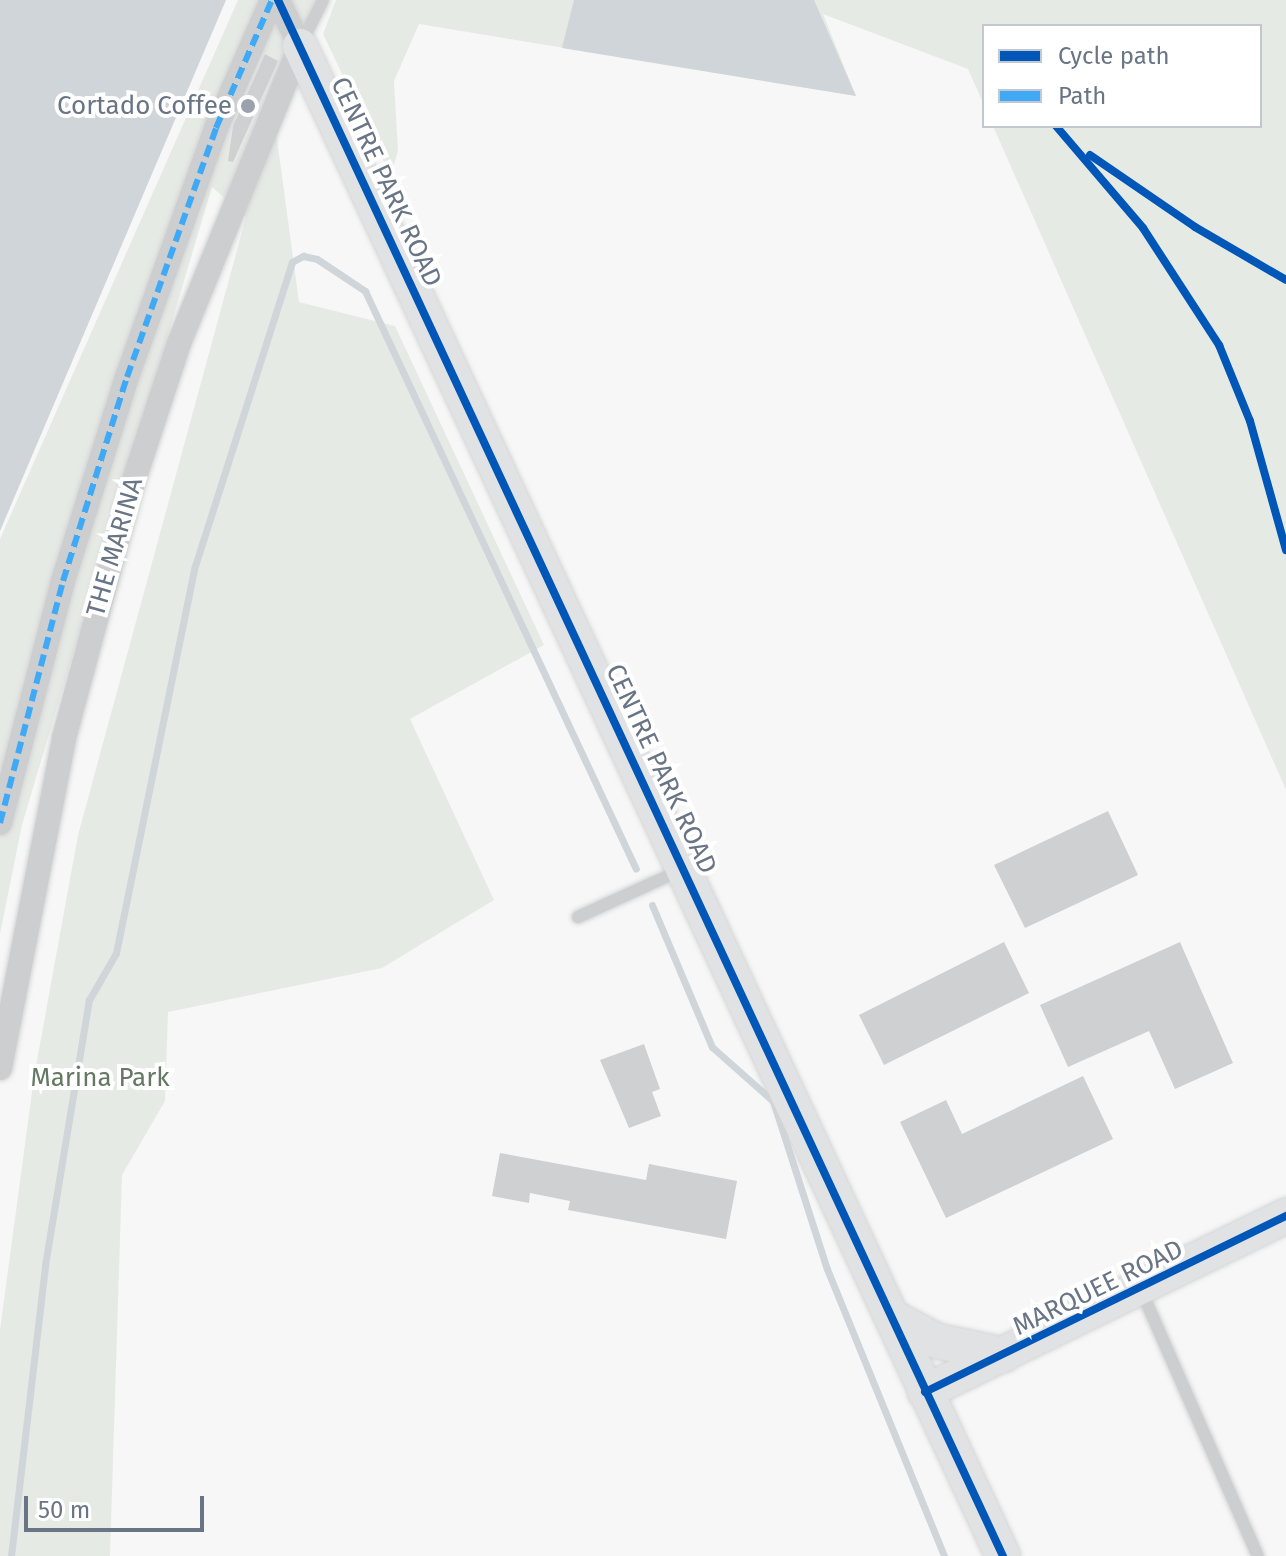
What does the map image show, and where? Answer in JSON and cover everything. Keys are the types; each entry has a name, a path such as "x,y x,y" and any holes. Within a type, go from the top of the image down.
{"street":[{"name":"THE MARINA","path":"0,823 63,581 127,377 216,128 272,0"},
{"name":"CENTRE PARK ROAD","path":"278,0 1003,1556"},
{"name":"THE MARINA","path":"0,1068 64,738 132,486 185,329 300,46"},
{"name":"MARQUEE ROAD","path":"925,1392 1141,1290 1286,1216"},
{"path":"892,1317 937,1341 1004,1355"}],"lane":[{"path":"300,46 323,0"},
{"path":"578,917 685,868"},
{"path":"1141,1290 1258,1556"}],"green space":[{"name":"Marina Park","path":"238,0 321,0 275,124 299,302 395,326 544,645 410,719 494,900 382,968 168,1012 165,1101 122,1175 110,1556 0,1556 0,1330 34,1077 78,835 246,217 212,187 22,825 0,934 0,539"},
{"path":"336,0 1286,0 1286,790 994,128 1262,128 1262,24 982,24 982,100 968,69 823,14 856,96 419,24 394,81 398,151 393,168 386,166 323,34"}],"shaded area":[{"path":"0,0 226,0 0,531"},
{"path":"574,0 814,0 856,96 562,48"}],"building":[{"name":"Cortado Coffee","path":"265,54 278,61 233,162 228,161 233,126"},
{"path":"1108,811 1138,875 1025,928 994,865"},
{"path":"1004,942 1029,993 884,1065 859,1015"},
{"path":"1180,942 1233,1063 1175,1089 1149,1031 1068,1067 1040,1005"},
{"path":"644,1044 660,1089 652,1092 661,1116 629,1128 600,1060"},
{"path":"1083,1076 1113,1139 946,1218 900,1122 946,1100 962,1134"},
{"path":"500,1153 646,1180 649,1164 737,1181 726,1239 568,1210 570,1201 530,1193 529,1203 492,1196"}],"waterway":[{"path":"11,1556 45,1265 89,1000 116,953 195,566 292,262 303,256 317,259 365,291 636,869"},
{"path":"652,905 712,1047 773,1101 827,1269 944,1556"}],"marked path":[{"path":"0,823 63,581 127,377 216,128 272,0"}],"cycle path":[{"path":"278,0 1003,1556"},
{"path":"1058,128 1143,228 1219,345 1250,421 1286,550"},
{"path":"1090,155 1195,227 1286,280"},
{"path":"925,1392 1286,1216"}],"place":[{"name":"Cortado Coffee","path":"248,106"}]}
